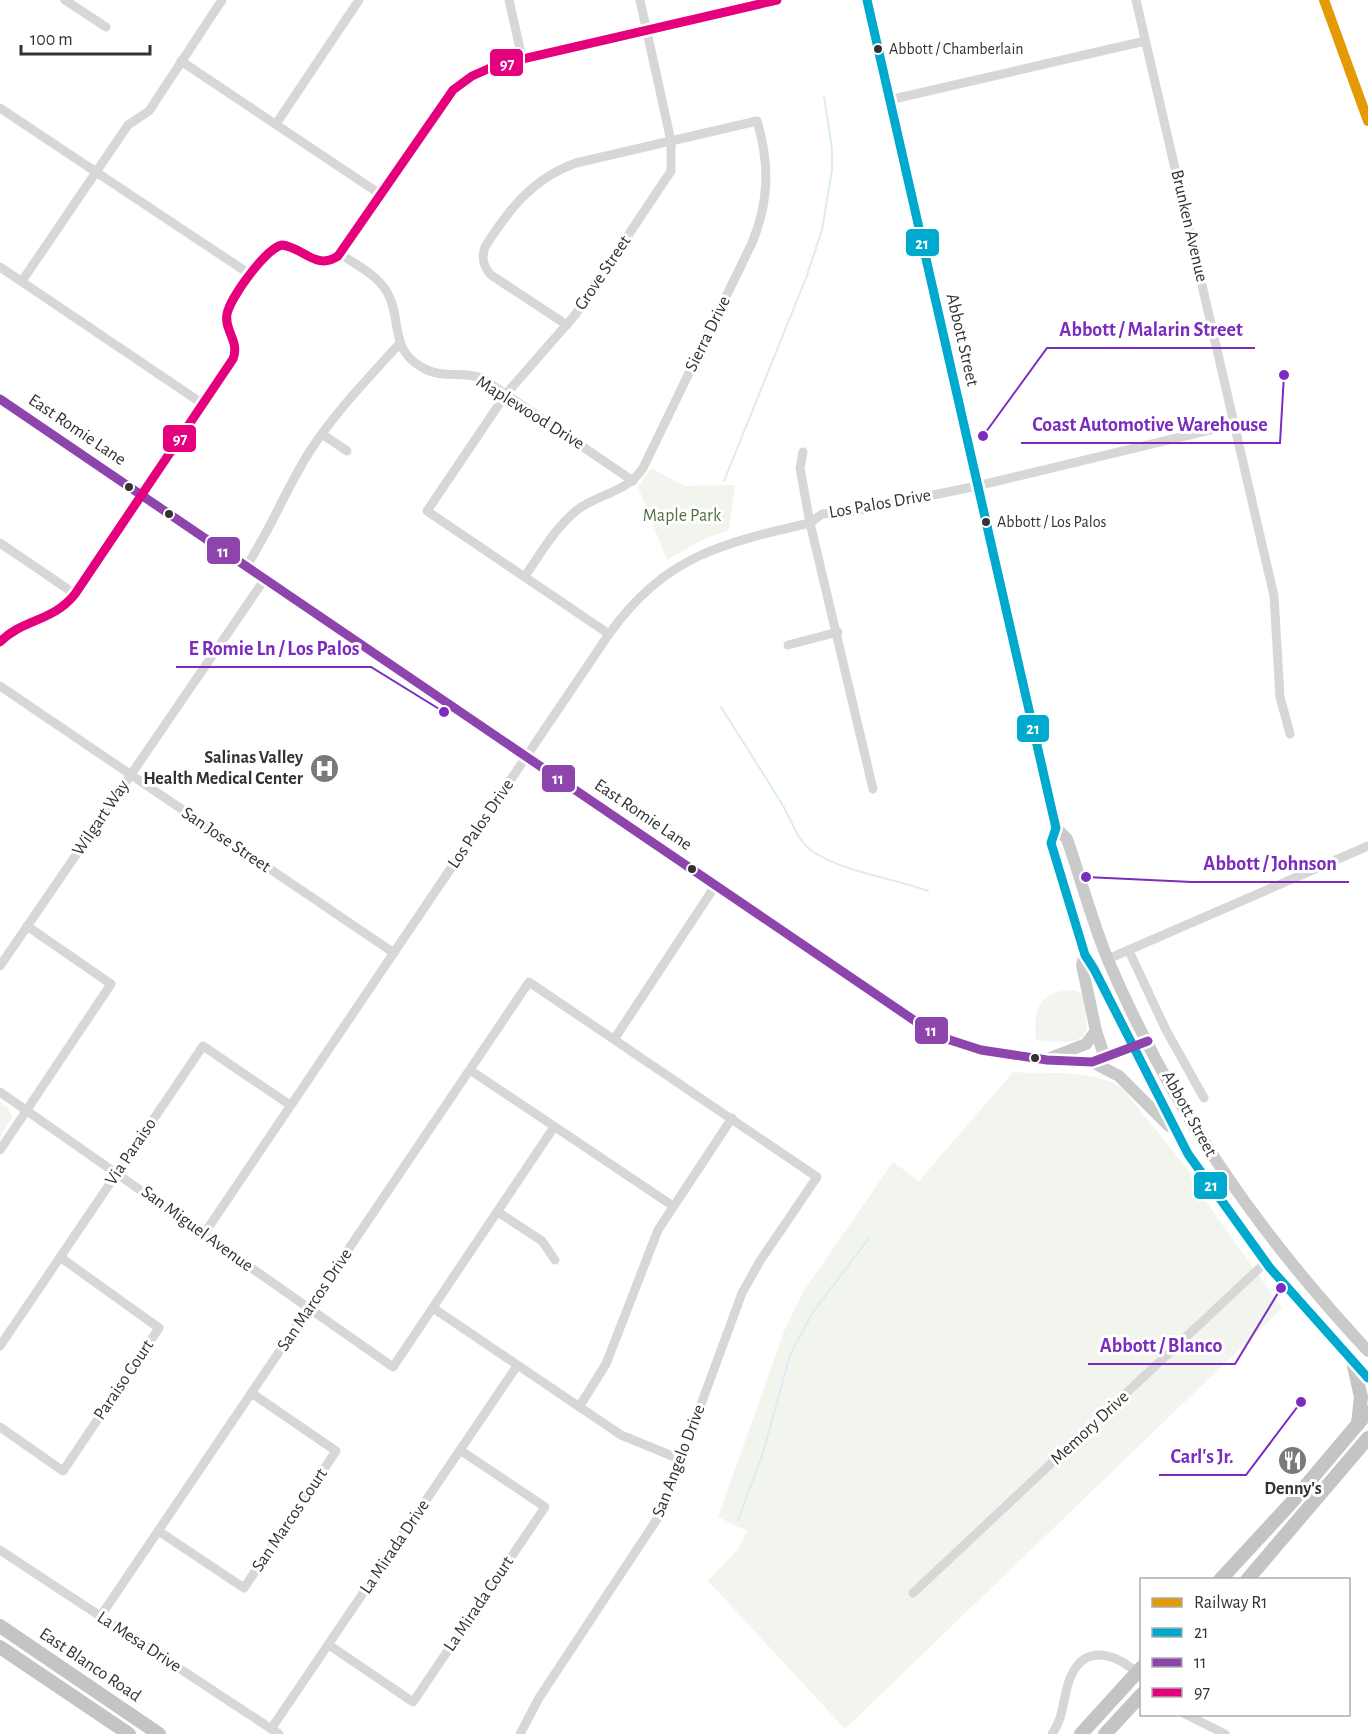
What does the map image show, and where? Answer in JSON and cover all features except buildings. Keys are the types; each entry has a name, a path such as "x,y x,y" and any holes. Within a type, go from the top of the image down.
{"highway":[{"path":"1354,1366 1361,1397 1358,1424"},
{"path":"1222,1578 1292,1502 1368,1413"},
{"path":"1249,1578 1368,1438"},
{"name":"East Blanco Road","path":"0,1626 159,1734"},
{"name":"East Blanco Road","path":"0,1647 129,1734"},
{"path":"1081,1734 1140,1672"},
{"path":"1105,1734 1140,1696"}],"main road":[{"name":"Abbott Street","path":"867,0 1056,828 1051,843 1085,955 1177,1135 1266,1262 1354,1366 1368,1378"},
{"name":"East Romie Lane","path":"0,399 245,568 933,1032 981,1050 1047,1060 1092,1062 1148,1041"},
{"name":"Abbott Street","path":"1056,828 1067,839 1108,959 1170,1087 1230,1184 1298,1272 1368,1351"},
{"path":"1085,955 1082,964 1096,1030 1105,1058"},
{"path":"1047,1060 1086,1044 1096,1030"},
{"path":"1092,1062 1119,1076 1177,1135"}],"street":[{"path":"65,0 106,27"},
{"path":"22,282 130,122 146,114 222,0"},
{"path":"276,124 359,0"},
{"path":"509,0 522,58"},
{"name":"Grove Street","path":"525,576 427,511 506,394 567,325 669,175 673,162 671,141 640,0"},
{"path":"0,642 12,632 54,614 75,594 235,355 236,345 227,314 266,255 278,246 292,247 318,261 328,261 340,254 453,90 483,70 522,58 777,0"},
{"name":"Brunken Avenue","path":"1136,0 1274,596 1280,697 1290,734"},
{"path":"889,100 1145,41"},
{"path":"181,61 380,194"},
{"path":"0,108 251,275"},
{"name":"Sierra Drive","path":"633,481 643,468 752,243 765,203 767,174 757,121 671,141"},
{"path":"567,325 491,275 483,260 485,247 518,200 550,174 576,163 671,141"},
{"path":"245,568 273,523 298,471 321,434 351,396 399,344 394,308 382,285 340,254"},
{"path":"0,267 203,404"},
{"name":"Maplewood Drive","path":"399,344 410,358 424,369 440,375 476,376 633,481"},
{"name":"Los Palos Drive","path":"204,1234 609,634 643,594 690,560 729,542 810,523 822,514 856,511 977,486 1235,424"},
{"path":"321,434 347,451"},
{"path":"802,452 800,468 810,523 838,632 873,789"},
{"path":"609,634 525,576 556,531 577,510 633,481"},
{"path":"0,543 75,594"},
{"name":"Wilgart Way","path":"0,966 264,580"},
{"path":"788,645 838,632"},
{"name":"San Jose Street","path":"0,686 394,953"},
{"path":"1108,959 1368,846"},
{"path":"579,1407 606,1364 648,1252 673,1206 732,1118 615,1038 715,886"},
{"path":"0,1150 111,984 27,926"},
{"path":"1129,951 1166,1030 1204,1098"},
{"name":"San Marcos Drive","path":"100,1617 160,1532 529,982 615,1038"},
{"name":"Via Paraiso","path":"0,1346 202,1046 290,1105"},
{"path":"470,1070 673,1206"},
{"name":"San Miguel Avenue","path":"0,1092 204,1234 308,1310 393,1367 433,1308"},
{"name":"San Angelo Drive","path":"520,1734 539,1698 650,1531 666,1501 742,1293 765,1253 817,1177 732,1118"},
{"path":"554,1127 433,1308 629,1439 682,1460"},
{"path":"498,1212 542,1241 555,1260"},
{"name":"Paraiso Court","path":"0,1427 63,1471 159,1328 60,1257"},
{"name":"Memory Drive","path":"913,1593 1266,1262"},
{"name":"La Mirada Drive","path":"275,1731 329,1644 517,1366"},
{"name":"San Marcos Court","path":"160,1532 244,1588 336,1450 253,1394"},
{"name":"La Mirada Court","path":"329,1644 413,1702 545,1507 460,1450"},
{"name":"La Mesa Drive","path":"2,1555 275,1731"},
{"path":"1052,1734 1062,1717 1072,1672 1085,1658 1103,1654 1123,1660 1140,1672"},
{"path":"1189,1716 1225,1734"}],"green space":[{"name":"Maple Park","path":"651,468 685,486 735,485 729,530 702,540 667,560 638,487"},
{"path":"1072,990 1082,993 1087,1023 1082,1038 1065,1042 1036,1040 1036,1020 1040,1005 1052,994"},
{"path":"1013,1072 1083,1075 1109,1081 1121,1087 1190,1172 1192,1182 1282,1308 845,1729 708,1581 738,1549 747,1531 718,1517 785,1329 803,1292 893,1162 919,1181"},
{"path":"0,1102 9,1109 12,1118 0,1137"}],"waterway":[{"path":"724,481 806,278 822,230 832,170 832,149 824,96"},
{"path":"721,707 782,804 800,838 809,849 828,860 856,871 928,891"},
{"path":"738,1520 763,1453 790,1355 813,1312 869,1238"}],"rail line":[{"name":"R1","path":"1324,0 1368,121"}],"transit line":[{"name":"97","path":"0,642 9,634 57,610 75,594 233,359 235,347 228,326 227,314 235,297 258,264 275,248 282,245 316,260 330,260 338,256 453,90 472,76 497,65 777,0"},
{"name":"21","path":"867,0 1056,828 1051,843 1085,955 1188,1154 1270,1268 1368,1378"},
{"name":"11","path":"0,399 921,1025 950,1040 981,1050 1047,1060 1092,1062 1148,1041"}],"place":[{"name":"Abbott / Chamberlain","path":"878,49"},
{"name":"Coast Automotive Warehouse","path":"1284,375"},
{"name":"Abbott / Malarin Street","path":"983,436"},
{"name":"Abbott / Los Palos","path":"986,522"},
{"name":"E Romie Ln / Los Palos","path":"444,712"},
{"name":"Salinas Valley Health Medical Center","path":"324,768"},
{"name":"Abbott / Johnson","path":"1086,877"},
{"name":"Abbott / Blanco","path":"1281,1288"},
{"name":"Carl's Jr.","path":"1301,1402"},
{"name":"Denny's","path":"1293,1460"}]}
